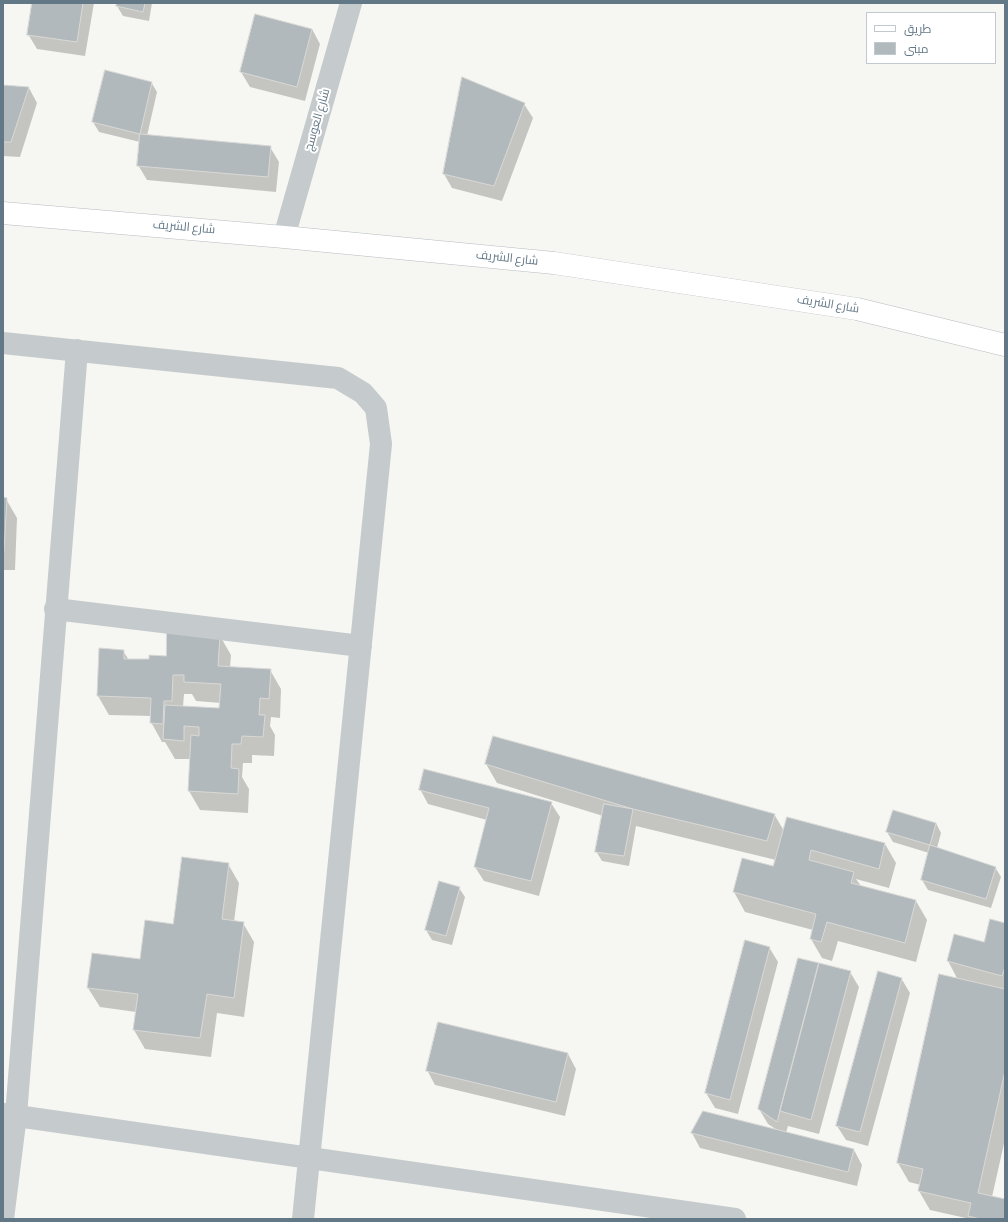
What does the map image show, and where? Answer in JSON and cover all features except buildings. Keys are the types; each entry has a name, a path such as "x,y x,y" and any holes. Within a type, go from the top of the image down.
{"main road":[{"name":"شارع الشريف","path":"3,213 284,237 554,263 857,309 1005,345"}],"street":[{"name":"شارع العوسج","path":"284,237 351,3"},
{"path":"3,343 338,378 363,393 376,408 381,444 304,1219"},
{"path":"3,1219 9,1115 56,609 77,350"},
{"path":"56,609 361,646"},
{"path":"9,1115 735,1219"}]}
